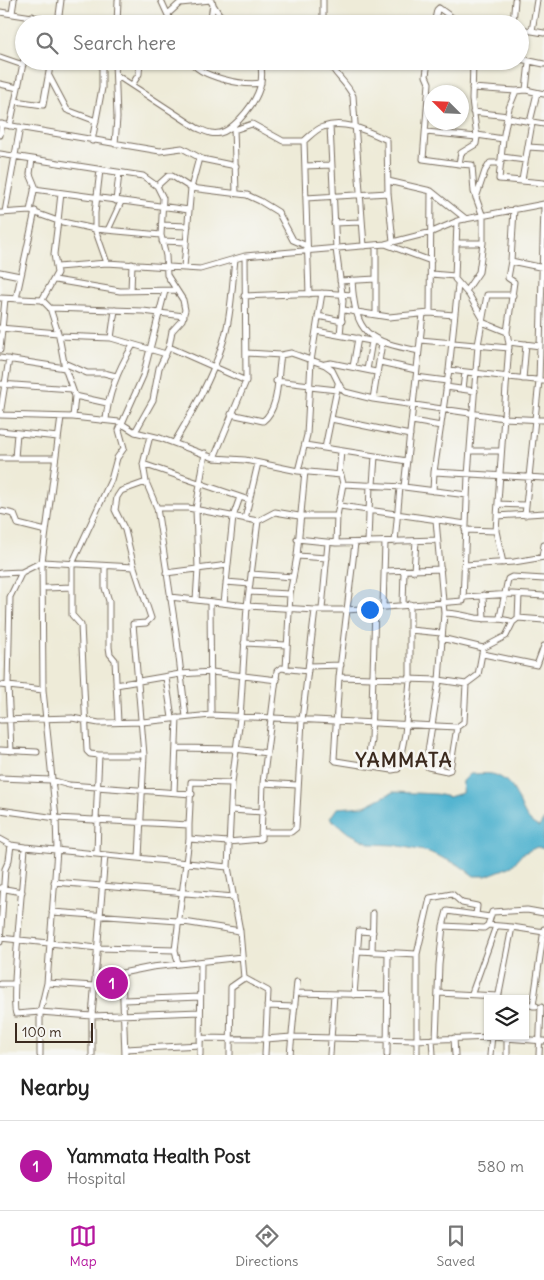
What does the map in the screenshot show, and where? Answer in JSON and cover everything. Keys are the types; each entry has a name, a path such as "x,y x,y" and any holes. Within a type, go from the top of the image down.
{"street":[{"path":"12,13 14,0"},
{"path":"60,15 61,0"},
{"path":"117,15 118,0"},
{"path":"161,0 168,14 180,3 211,1"},
{"path":"323,0 323,15"},
{"path":"514,15 515,0"},
{"path":"532,31 537,0"},
{"path":"210,15 211,1"},
{"path":"211,1 220,15"},
{"path":"435,15 436,10 439,8 449,15"},
{"path":"0,12 25,15"},
{"path":"529,30 544,33"},
{"path":"0,57 15,60"},
{"path":"529,62 544,64"},
{"path":"10,126 21,70"},
{"path":"15,101 43,105 49,70"},
{"path":"92,141 102,88 102,70"},
{"path":"115,144 116,70"},
{"path":"132,85 139,70"},
{"path":"201,70 220,78 261,83"},
{"path":"236,193 234,127 255,103 261,83 260,70"},
{"path":"334,70 348,84 353,96 360,194 360,222 364,246"},
{"path":"427,70 426,76 429,83 423,159 472,165 476,199 483,217 483,243 479,272 466,291"},
{"path":"459,164 461,153 476,144 473,70"},
{"path":"526,90 528,70"},
{"path":"116,75 185,121 210,134 222,133 234,127 252,124 283,141 304,141 322,127 339,123 356,127 387,140 388,192 393,242"},
{"path":"48,76 67,110 96,121"},
{"path":"0,84 18,88"},
{"path":"472,88 526,90 544,94"},
{"path":"516,91 509,108 503,139 500,179 544,183"},
{"path":"522,180 537,93"},
{"path":"474,112 544,124"},
{"path":"0,135 1,124 92,141 160,151 182,148 199,158 236,166"},
{"path":"330,126 332,197 336,249 344,310 340,335"},
{"path":"20,128 2,212 33,211 58,221 95,229 186,242"},
{"path":"426,132 503,139"},
{"path":"304,141 309,294"},
{"path":"528,146 544,148"},
{"path":"0,154 143,176 157,186 163,198 161,238 169,280 183,300 184,316 173,327 169,347 159,368 154,400 135,432"},
{"path":"184,267 191,188 199,158"},
{"path":"16,299 33,211 34,182 30,174 32,159"},
{"path":"476,199 484,171 490,163 502,160 525,160"},
{"path":"305,166 331,165"},
{"path":"100,170 95,229 107,263"},
{"path":"108,230 118,201 119,173"},
{"path":"157,186 168,176 172,176 191,188 248,195 271,206 278,212 293,240 307,249"},
{"path":"388,181 432,191 466,219"},
{"path":"34,189 162,208 189,210"},
{"path":"430,313 432,191"},
{"path":"306,198 388,192"},
{"path":"42,300 55,280 57,267 54,254 62,193"},
{"path":"57,267 107,263 200,269 246,256 307,249 336,249 385,244 432,232 466,219 483,217 514,209 544,206 544,268 540,346 541,381 534,420 524,505 525,514"},
{"path":"502,563 496,531 509,345 507,332 514,282 508,278 511,261 514,209"},
{"path":"433,491 458,285 455,276 458,221"},
{"path":"334,223 360,222"},
{"path":"161,225 188,226"},
{"path":"456,243 483,243"},
{"path":"385,244 431,261"},
{"path":"376,245 376,315"},
{"path":"214,458 246,381 247,352 244,296 246,256"},
{"path":"174,443 189,420 214,367 229,317 235,259"},
{"path":"511,261 544,268"},
{"path":"131,291 132,264"},
{"path":"0,272 20,276"},
{"path":"431,274 455,276"},
{"path":"340,281 376,279"},
{"path":"55,280 109,290 176,290"},
{"path":"352,280 355,312 364,329 382,343"},
{"path":"458,285 466,291 482,320 507,332"},
{"path":"144,755 99,755 90,754 87,751 80,653 81,625 72,615 72,564 110,480 117,458 124,448 119,433 143,376 165,291"},
{"path":"244,296 322,293 353,295"},
{"path":"298,471 305,445 311,361 322,293"},
{"path":"465,597 464,564 468,475 478,345 487,295 513,295"},
{"path":"0,350 3,299 42,300 50,308 58,334 64,365 75,396 73,417"},
{"path":"50,308 115,310 184,316"},
{"path":"111,338 115,310"},
{"path":"344,310 376,315 430,313 454,315"},
{"path":"395,542 396,515 407,461 423,314"},
{"path":"318,316 342,320"},
{"path":"1,328 111,338 166,354"},
{"path":"316,331 419,351"},
{"path":"353,367 358,338"},
{"path":"420,340 478,345 526,344 540,346"},
{"path":"367,370 372,341"},
{"path":"373,399 382,343"},
{"path":"523,379 526,344"},
{"path":"106,420 107,403 116,376 133,345"},
{"path":"169,347 246,381"},
{"path":"247,352 281,355 291,353 311,361 325,364 332,363 376,372"},
{"path":"232,414 263,421 270,416 277,396 276,381 281,355"},
{"path":"0,358 64,365 87,373 104,372 116,376"},
{"path":"9,359 3,384 0,415 106,420 123,424 135,432 174,443 214,458 234,458 298,471 343,476 337,516 336,543"},
{"path":"380,362 416,370"},
{"path":"325,364 332,370 338,387 325,448"},
{"path":"449,370 541,381"},
{"path":"463,389 465,372"},
{"path":"416,377 475,392"},
{"path":"276,381 310,386 338,387 346,392 373,399 474,412 504,418 544,420"},
{"path":"3,384 72,388"},
{"path":"75,396 107,403"},
{"path":"40,1055 40,1012 47,983 57,850 56,818 44,719 42,562 61,417"},
{"path":"331,419 410,435"},
{"path":"412,421 440,426"},
{"path":"0,431 58,436"},
{"path":"15,458 17,433"},
{"path":"150,436 145,448 143,464 146,482 157,508 186,717"},
{"path":"305,445 407,461"},
{"path":"339,475 341,451"},
{"path":"470,451 501,451"},
{"path":"196,600 198,570 196,509 205,454"},
{"path":"368,543 371,485 375,456"},
{"path":"0,458 55,458"},
{"path":"245,519 258,463"},
{"path":"143,464 249,500"},
{"path":"286,669 290,594 297,556 299,516 305,471"},
{"path":"434,472 544,478"},
{"path":"139,858 143,823 144,755 139,683 132,624 146,622 151,618 134,567 126,530 114,510 121,491 146,482"},
{"path":"343,484 402,487 467,495"},
{"path":"224,603 234,517 240,497"},
{"path":"498,504 524,505"},
{"path":"340,506 496,531"},
{"path":"157,508 196,509 258,521 275,512 299,516 337,516"},
{"path":"0,511 14,514 18,524 46,531"},
{"path":"497,516 544,513"},
{"path":"436,520 444,613 439,680 426,766 450,770 457,726"},
{"path":"244,978 240,931 228,867 228,842 235,749 240,718 247,606 258,521"},
{"path":"298,539 328,543 386,543 437,540"},
{"path":"414,571 416,541"},
{"path":"322,610 328,543"},
{"path":"355,543 341,665 335,760 392,770 398,769 410,680 410,604"},
{"path":"382,606 386,543"},
{"path":"464,564 502,563 543,557 544,545"},
{"path":"297,556 327,558"},
{"path":"0,573 22,572 42,562 134,567"},
{"path":"105,566 105,588 109,600 108,647 110,654 115,660 118,722"},
{"path":"166,573 228,566"},
{"path":"384,571 441,569"},
{"path":"403,605 404,571"},
{"path":"11,751 8,685 10,597 22,572"},
{"path":"251,574 293,577"},
{"path":"500,617 506,582 510,578 544,579"},
{"path":"226,582 250,584"},
{"path":"46,588 72,587"},
{"path":"249,592 290,594"},
{"path":"170,597 247,606 347,610 459,602 465,597 483,595 544,596"},
{"path":"483,595 484,619"},
{"path":"340,677 439,680 466,684 478,675 483,651 506,636 515,620 520,595"},
{"path":"210,602 212,672 210,715"},
{"path":"367,766 374,678 375,608"},
{"path":"262,832 295,830 302,720 315,610"},
{"path":"444,613 484,619 500,617 515,620 544,620"},
{"path":"410,630 441,636 483,651 537,665 544,646"},
{"path":"244,643 287,646"},
{"path":"0,648 8,648"},
{"path":"189,840 258,841 262,832 263,783 278,669 341,665"},
{"path":"116,685 139,683 180,674 212,672 277,680"},
{"path":"166,678 175,718 178,748 174,793"},
{"path":"0,720 72,718 86,721 142,722 210,715 240,718 457,726 464,722 466,684"},
{"path":"0,685 43,690"},
{"path":"178,748 235,749 267,753"},
{"path":"0,750 37,752"},
{"path":"97,854 99,755"},
{"path":"0,778 51,780 69,785 98,788 192,794"},
{"path":"178,963 175,950 184,864 189,840 192,794 189,787 191,782 232,783"},
{"path":"263,783 297,785"},
{"path":"0,810 56,818 189,825"},
{"path":"231,810 262,812"},
{"path":"0,839 11,845 25,847 228,867"},
{"path":"0,942 2,888 5,869 10,860 11,845"},
{"path":"25,847 19,941 13,984 14,1012 19,1015 40,1012 92,1016 200,1012"},
{"path":"92,1055 92,1016 105,855"},
{"path":"54,882 234,897"},
{"path":"2,888 22,892"},
{"path":"417,1055 415,1040 418,954 430,898 452,894 462,903 477,906 476,915"},
{"path":"488,925 493,910 544,913"},
{"path":"433,1055 443,926 447,911 490,917"},
{"path":"52,912 178,921 240,931"},
{"path":"372,952 373,913"},
{"path":"443,926 484,928 488,925 544,931 533,1006"},
{"path":"472,993 496,926"},
{"path":"498,995 512,927"},
{"path":"354,994 359,931 372,932"},
{"path":"0,938 98,948 175,950"},
{"path":"358,951 418,954"},
{"path":"388,953 388,1055"},
{"path":"95,974 122,973 178,963 242,957"},
{"path":"200,1055 201,962"},
{"path":"122,973 126,1052 200,1045"},
{"path":"244,978 266,988 265,1055"},
{"path":"230,1055 230,987 244,978"},
{"path":"290,1055 297,982"},
{"path":"47,983 94,986"},
{"path":"0,984 13,984"},
{"path":"296,992 388,995"},
{"path":"438,993 485,995"},
{"path":"330,1055 334,994"},
{"path":"124,1000 200,997"},
{"path":"529,1005 542,1007 539,1055"},
{"path":"266,1006 295,1007"},
{"path":"201,1038 265,1040 292,1037 415,1040 484,1037"},
{"path":"454,1038 455,1055"},
{"path":"490,1055 492,1040"},
{"path":"507,1040 507,1055"}],"water":[{"path":"470,774 498,776 512,788 523,810 532,822 539,827 544,819 544,849 537,847 522,854 512,866 486,876 474,876 459,865 429,852 394,845 371,844 347,832 330,818 337,808 365,806 393,792 436,794 449,797 462,793 463,781"}],"place":[{"name":"Yammata Health Post","path":"112,983"}],"district":[{"name":"YAMMATA","path":"404,759"}]}
